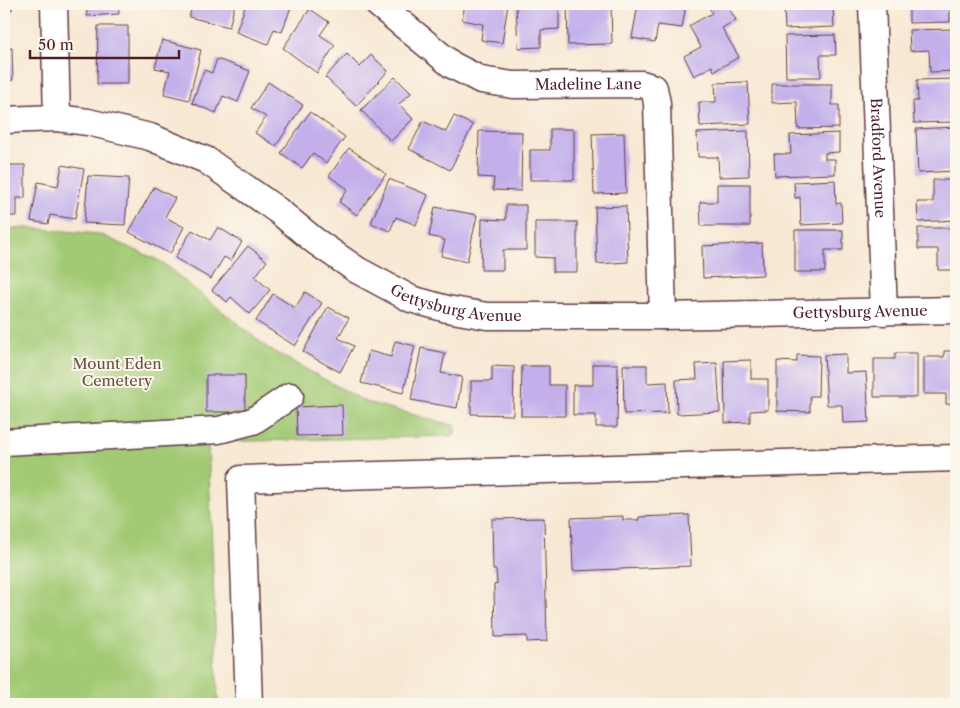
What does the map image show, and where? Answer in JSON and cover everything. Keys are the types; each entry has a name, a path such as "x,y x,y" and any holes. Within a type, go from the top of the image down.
{"street":[{"path":"54,4 57,118"},
{"name":"Madeline Lane","path":"378,4 452,66 481,80 513,85 642,84 654,88 658,103 663,316"},
{"name":"Bradford Avenue","path":"872,4 884,312"},
{"name":"Gettysburg Avenue","path":"4,120 57,118 88,122 150,137 206,160 357,270 411,299 447,310 487,316 663,316 956,310"},
{"path":"4,442 219,430 254,421 290,396"},
{"path":"249,704 241,479 956,458"}],"green space":[{"name":"Mount Eden Cemetery","path":"28,228 99,234 160,261 269,349 366,402 456,426 454,436 208,442 218,704 4,704 4,229"}],"building":[{"path":"4,4 12,4 12,10 4,10"},
{"path":"87,4 118,4 119,14 87,16"},
{"path":"161,4 183,4 182,8"},
{"path":"193,4 235,4 229,27 189,17"},
{"path":"246,4 265,6 265,4 292,4 282,32 274,29 268,44 236,32"},
{"path":"465,4 508,4 502,43 481,40 483,24 462,20"},
{"path":"516,4 559,4 559,29 541,30 541,47 518,48"},
{"path":"567,4 611,4 612,44 568,45"},
{"path":"638,4 686,4 682,28 658,25 655,42 632,38"},
{"path":"714,4 726,4 736,20 722,28 739,57 714,71 712,66 694,76 684,56 701,47 689,26 712,13 709,7"},
{"path":"784,4 818,4 818,7 833,6 834,27 785,29"},
{"path":"914,4 950,4 950,22 909,23 909,6"},
{"path":"310,9 329,22 320,35 335,45 317,73 283,48"},
{"path":"98,26 128,26 128,84 97,84"},
{"path":"956,29 956,71 930,72 929,50 910,51 909,30"},
{"path":"835,35 836,55 820,55 821,77 786,77 785,36"},
{"path":"162,40 201,50 189,100 164,94 170,71 155,68"},
{"path":"12,48 13,80 4,81 4,49"},
{"path":"347,54 360,67 371,55 388,71 356,106 325,77"},
{"path":"217,59 250,71 238,102 223,96 216,113 192,103 204,70 212,73"},
{"path":"395,77 411,93 399,104 413,119 391,141 361,110"},
{"path":"956,79 956,95 954,95 955,122 914,123 913,101 918,101 917,80"},
{"path":"268,82 303,105 276,146 255,133 266,117 251,108"},
{"path":"748,82 750,124 700,126 699,102 716,102 715,83"},
{"path":"772,84 832,84 832,105 839,105 839,128 798,129 797,102 772,103"},
{"path":"310,112 345,137 326,163 313,153 302,168 281,153"},
{"path":"454,116 473,125 450,170 409,149 423,121 446,132"},
{"path":"955,127 956,171 918,173 916,129"},
{"path":"550,129 574,129 574,180 530,180 530,150 550,150"},
{"path":"479,131 522,132 521,191 493,190 494,178 478,177"},
{"path":"748,131 749,176 719,177 718,157 698,157 697,133"},
{"path":"624,133 626,193 594,194 592,134"},
{"path":"839,133 839,152 825,153 825,159 835,159 835,174 775,176 774,154 791,154 790,135"},
{"path":"349,148 386,174 357,215 339,202 348,189 329,176"},
{"path":"4,165 25,165 25,198 17,198 17,216 4,216"},
{"path":"62,165 84,169 75,219 50,215 48,224 31,221 38,182 58,186"},
{"path":"88,176 129,178 125,225 84,223"},
{"path":"389,179 428,195 416,225 396,217 390,231 371,223"},
{"path":"835,180 836,204 841,203 842,223 801,225 800,197 795,198 794,182"},
{"path":"933,180 956,180 956,220 918,222 917,202 933,202"},
{"path":"717,184 750,184 750,226 701,226 700,202 717,202"},
{"path":"154,187 175,198 165,217 184,227 170,254 129,232"},
{"path":"506,205 526,205 526,250 503,250 503,270 481,270 482,219 506,220"},
{"path":"626,206 628,262 597,264 595,207"},
{"path":"435,207 477,215 467,262 441,256 445,240 429,236"},
{"path":"535,222 577,222 577,272 553,272 553,258 535,257"},
{"path":"218,227 242,242 231,261 224,257 211,279 175,258 192,230 210,240"},
{"path":"918,228 956,228 956,270 938,270 938,249 918,249"},
{"path":"795,230 843,230 843,250 825,250 825,272 795,272"},
{"path":"762,243 763,275 703,278 702,246"},
{"path":"248,246 267,261 255,277 270,290 250,314 231,297 227,302 212,290"},
{"path":"305,292 322,303 295,346 256,321 273,294 295,308"},
{"path":"328,307 349,318 338,338 354,346 340,372 303,352"},
{"path":"395,341 415,346 403,393 361,383 369,351 391,357"},
{"path":"421,348 445,353 441,373 462,377 457,408 411,400"},
{"path":"944,351 956,351 956,404 946,404 946,394 924,394 924,357 944,357"},
{"path":"895,353 917,353 917,397 874,397 874,359 895,359"},
{"path":"846,354 846,373 866,372 869,422 843,423 842,405 827,405 824,355"},
{"path":"797,355 819,356 818,396 810,396 810,412 777,411 777,361 797,362"},
{"path":"751,360 751,379 768,379 768,410 750,411 750,422 725,423 724,361"},
{"path":"717,363 720,412 677,414 676,380 697,379 696,364"},
{"path":"593,364 618,364 617,427 596,427 596,415 573,415 573,385 593,385"},
{"path":"623,365 647,365 647,383 667,382 668,413 624,414"},
{"path":"492,366 514,367 513,415 471,414 471,381 492,381"},
{"path":"522,366 549,366 549,385 565,385 565,416 521,416"},
{"path":"206,375 245,375 245,412 206,412"},
{"path":"342,405 343,435 297,436 296,407"},
{"path":"689,515 691,566 573,571 571,518 623,516 623,520 639,520 639,517"},
{"path":"544,518 547,641 527,642 527,636 495,637 494,585 497,584 496,570 493,570 492,519"}]}
